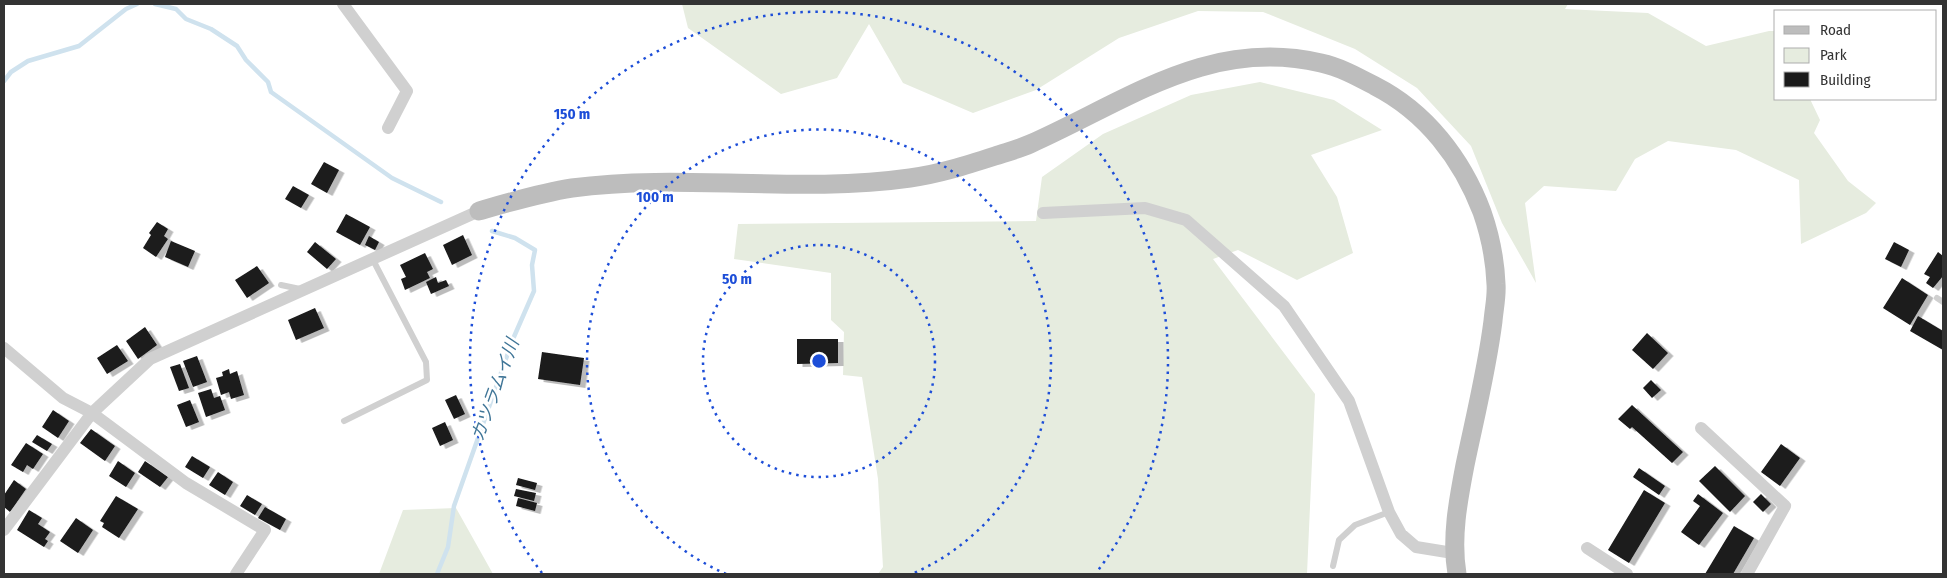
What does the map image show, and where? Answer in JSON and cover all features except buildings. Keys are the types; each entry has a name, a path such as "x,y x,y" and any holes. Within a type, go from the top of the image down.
{"street":[{"path":"343,4 407,91 388,128"},
{"path":"4,530 92,413 150,359 479,211 525,197 573,188 680,182 784,185 837,184 911,178 955,169 1028,145 1166,77 1206,65 1244,58 1290,58 1324,63 1359,78 1392,95 1422,118 1445,143 1464,173 1482,212 1492,247 1496,287 1490,343 1458,499 1453,553 1457,574"},
{"path":"1043,213 1145,208 1186,220 1284,306 1349,400 1389,512 1401,534 1416,547 1453,553"},
{"path":"4,348 63,398 92,413 186,482 265,530 236,574"},
{"path":"1700,428 1785,506 1747,574"},
{"path":"1587,548 1627,574"}],"lane":[{"path":"344,421 427,380 426,362 372,258"},
{"path":"282,285 304,290"},
{"path":"1333,566 1339,540 1355,525 1389,512"}],"green space":[{"path":"682,4 1568,4 1565,9 1648,13 1706,46 1774,31 1774,100 1810,100 1820,120 1814,133 1848,181 1876,203 1866,213 1801,244 1799,180 1736,150 1668,141 1635,159 1616,191 1544,186 1525,203 1536,283 1502,223 1471,146 1417,88 1355,49 1263,12 1198,11 1119,38 1036,90 973,113 903,83 869,24 837,78 781,94 688,28"},
{"path":"1260,82 1334,100 1382,130 1311,155 1337,197 1353,253 1297,280 1238,250 1213,259 1315,394 1307,574 878,574 883,567 878,479 862,377 843,375 844,332 831,320 831,273 734,259 738,224 1036,221 1042,177 1103,134 1191,95"},
{"path":"456,508 493,574 379,574 403,510"}],"waterway":[{"name":"カツラムイ川","path":"4,81 11,72 28,61 79,46 126,9 137,4"},
{"name":"カツラムイ川","path":"155,4 176,9 186,19 211,29 237,46 246,60 268,82 271,92 392,178 441,202"},
{"name":"カツラムイ川","path":"437,574 448,547 454,506 513,339 534,291 532,265 535,250 515,238 492,231"}]}
